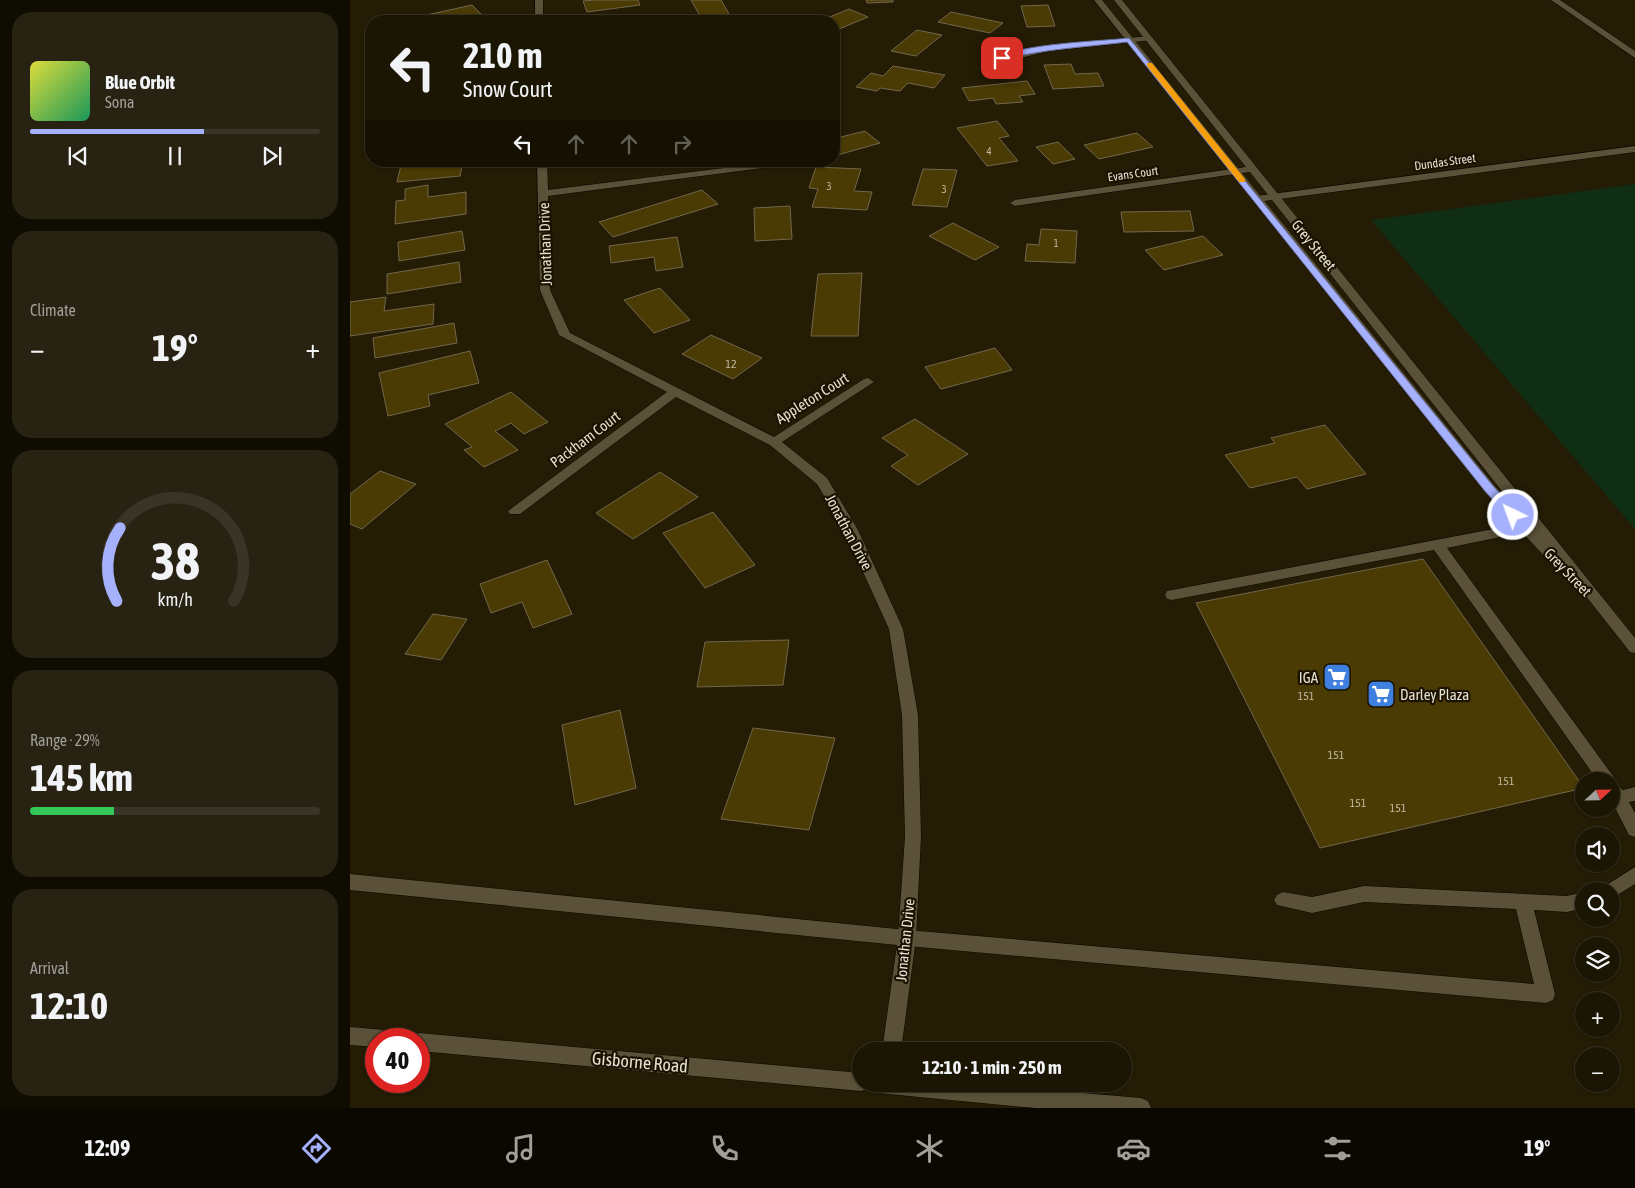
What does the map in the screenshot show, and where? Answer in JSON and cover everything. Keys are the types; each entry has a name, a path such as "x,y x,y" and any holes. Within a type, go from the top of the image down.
{"street":[{"path":"539,0 539,15"},
{"name":"Grey Street","path":"1098,0 1489,488 1532,527"},
{"name":"Grey Street","path":"1118,0 1276,197 1532,527 1635,648"},
{"path":"1555,0 1635,56"},
{"path":"990,63 1014,54 1043,49 1149,38"},
{"name":"Dundas Street","path":"1257,199 1635,149"},
{"name":"Jonathan Drive","path":"542,167 545,290 565,336 774,442 822,481 851,530 896,629 910,714 913,836 907,938 893,1042"},
{"path":"543,194 747,167"},
{"name":"Evans Court","path":"1015,203 1253,169"},
{"name":"Appleton Court","path":"774,442 868,382"},
{"name":"Packham Court","path":"515,511 675,392"},
{"path":"1172,595 1532,527"},
{"path":"1438,544 1601,772"},
{"path":"1622,793 1635,830"},
{"path":"1620,885 1635,874"},
{"path":"350,882 907,938 1546,994 1524,901"},
{"path":"1283,900 1312,905 1364,894 1568,904 1575,902"},
{"path":"350,1036 365,1037"},
{"name":"Gisborne Road","path":"430,1043 852,1081"},
{"path":"970,1092 1141,1108"}],"green space":[{"path":"1635,184 1635,529 1371,220"}],"building":[{"path":"638,0 640,5 587,12 583,1"},
{"path":"691,0 721,0 730,15 700,15"},
{"path":"866,0 893,0 893,2 867,3"},
{"path":"472,5 481,14 476,15 427,15"},
{"path":"1048,5 1055,26 1027,27 1021,6"},
{"path":"849,9 868,17 840,29 840,15 834,15"},
{"path":"951,12 1003,23 990,33 938,22"},
{"path":"917,30 942,35 916,56 891,51"},
{"path":"1071,64 1075,74 1098,73 1104,86 1053,89 1044,65"},
{"path":"893,66 945,75 934,88 908,83 900,91 880,88 877,91 856,87 871,73 883,76"},
{"path":"1027,81 1035,94 1019,96 1023,102 996,104 993,98 969,101 962,88"},
{"path":"997,121 1009,136 999,138 1018,161 987,166 957,128"},
{"path":"865,131 880,143 840,154 840,137"},
{"path":"1137,133 1153,147 1099,159 1084,145"},
{"path":"1058,142 1075,159 1053,164 1036,147"},
{"path":"401,167 462,167 460,176 397,182"},
{"path":"816,167 861,169 854,191 872,192 867,210 812,207 818,189 809,188"},
{"path":"923,169 957,170 947,207 912,205"},
{"path":"428,185 428,197 466,192 466,214 395,224 396,201 405,200 405,189"},
{"path":"702,190 718,204 613,237 599,222"},
{"path":"790,206 792,239 755,241 754,208"},
{"path":"1190,211 1194,231 1124,232 1121,212"},
{"path":"953,223 999,247 975,260 929,236"},
{"path":"1041,229 1077,231 1075,263 1025,261 1027,244 1039,245"},
{"path":"462,231 465,250 399,261 398,242"},
{"path":"1203,236 1223,255 1164,270 1145,250"},
{"path":"677,237 683,267 656,271 654,257 611,263 609,246"},
{"path":"459,262 461,282 387,294 387,274"},
{"path":"862,273 858,336 811,336 818,274"},
{"path":"660,288 690,320 654,333 624,300"},
{"path":"386,297 384,311 434,304 433,324 350,336 350,302"},
{"path":"454,323 457,343 375,358 373,338"},
{"path":"711,335 762,358 733,379 682,354"},
{"path":"995,348 1012,370 941,389 925,367"},
{"path":"470,351 479,383 428,395 430,406 388,416 379,373"},
{"path":"511,392 548,422 524,434 511,423 495,431 518,450 484,467 464,450 472,447 445,424"},
{"path":"915,419 968,454 918,485 891,466 908,455 882,438"},
{"path":"1325,425 1366,474 1307,489 1297,477 1250,488 1225,455 1275,443 1271,438"},
{"path":"380,471 416,484 362,529 350,524 350,494"},
{"path":"660,472 698,497 633,539 596,513"},
{"path":"713,512 755,565 705,588 663,533"},
{"name":"Darley Plaza","path":"1423,559 1575,775 1575,790 1320,848 1196,603"},
{"path":"547,560 572,614 533,628 522,602 491,613 480,584"},
{"path":"433,614 467,619 441,660 405,654"},
{"path":"789,640 783,685 697,687 705,642"},
{"path":"620,710 636,788 575,805 562,725"},
{"path":"753,728 835,738 809,830 721,819"}],"slow traffic":[{"path":"1149,65 1242,180"}],"place":[{"name":"IGA","path":"1337,677"},
{"name":"Darley Plaza","path":"1381,694"}],"route":[{"path":"1002,58 1043,49 1129,40 1489,488 1513,515"}]}
